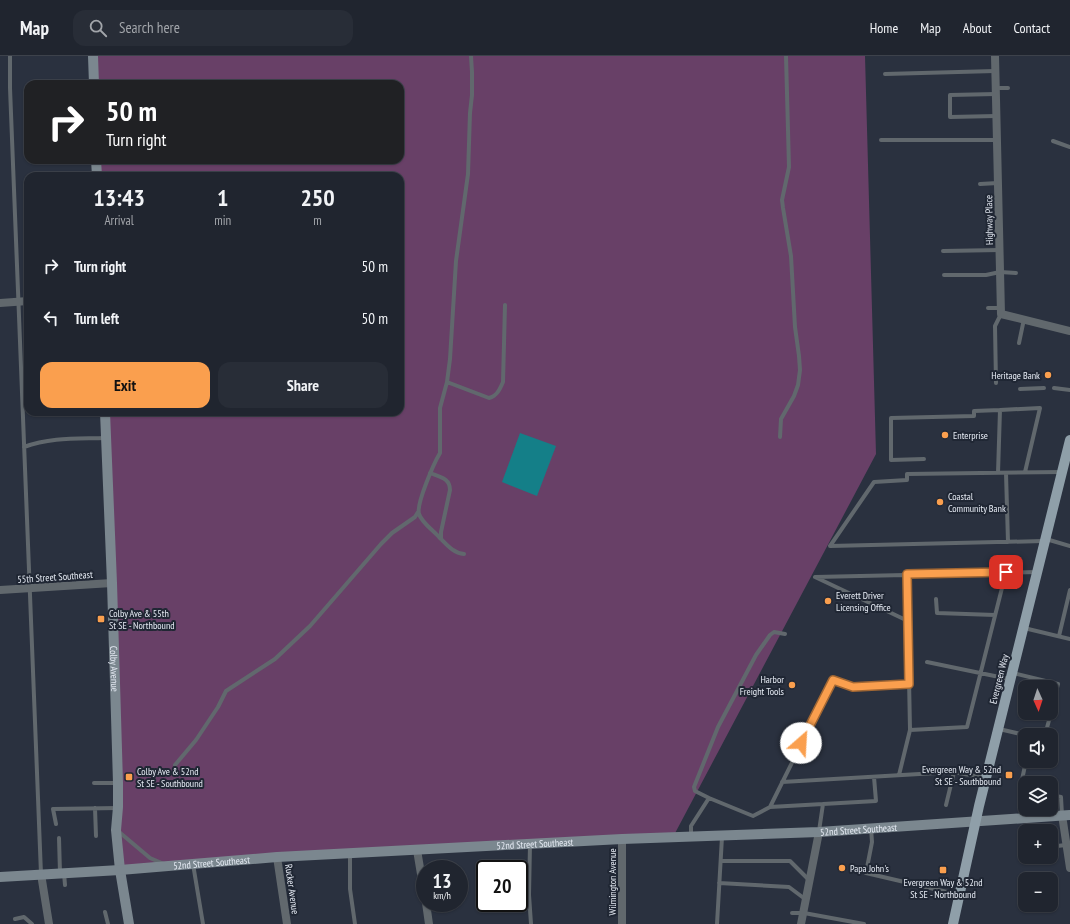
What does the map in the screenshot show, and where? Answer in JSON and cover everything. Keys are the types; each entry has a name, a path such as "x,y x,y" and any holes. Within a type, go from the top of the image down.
{"main road":[{"name":"Evergreen Way","path":"953,924 986,778 1062,472 1068,458 1070,441"}],"street":[{"path":"94,56 94,80"},
{"name":"Highway Place","path":"996,56 1001,311"},
{"path":"0,303 24,301"},
{"path":"1001,311 1024,319 1070,330"},
{"name":"Colby Avenue","path":"105,416 118,783 116,830 120,870 129,924"},
{"name":"55th Street Southeast","path":"0,590 112,583"},
{"path":"1066,815 1067,845 1070,868"},
{"name":"52nd Street Southeast","path":"0,877 120,870 277,857 622,839 819,832 1066,815"},
{"path":"802,924 819,832"},
{"name":"Wilmington Avenue","path":"622,839 622,924"},
{"path":"417,850 419,860"},
{"name":"Rucker Avenue","path":"277,857 287,924"},
{"path":"41,874 49,924"},
{"path":"427,912 429,924"}],"lane":[{"path":"10,56 10,88 41,874"},
{"path":"174,765 196,740 218,707 226,691 275,659 304,632 381,544 392,533 415,517 418,512 430,473 440,453 440,408 447,382 450,359 456,261 468,174 472,95 471,56"},
{"path":"780,437 781,419 794,396 798,385 800,370 795,327 791,256 782,200 789,166 786,56"},
{"path":"885,74 996,71"},
{"path":"997,116 950,117 950,95 996,91 1008,88"},
{"path":"881,140 997,140"},
{"path":"1053,141 1062,146 1070,147"},
{"path":"980,184 998,184"},
{"path":"986,232 999,231"},
{"path":"943,251 1000,250"},
{"path":"944,275 986,274 1000,272 1016,273"},
{"path":"447,382 489,398 494,397 500,390 503,382 505,305"},
{"path":"988,308 1001,311 995,326 996,383"},
{"path":"1019,343 1024,319"},
{"path":"1020,389 1044,388"},
{"path":"1054,388 1070,390"},
{"path":"924,459 891,460 891,418 974,416 974,411 1040,408 1025,472"},
{"path":"998,473 1000,410"},
{"path":"24,447 39,442 61,439 106,438"},
{"path":"1062,472 907,474 907,480 874,482 830,546 1045,540 1070,546"},
{"path":"430,473 447,480 450,486 441,539"},
{"path":"1006,473 1008,542"},
{"path":"418,512 422,519 450,549 458,554 464,554"},
{"path":"910,730 967,726 1006,572"},
{"path":"908,621 815,577 1038,572"},
{"path":"899,776 910,730 907,574"},
{"path":"1059,636 1070,590"},
{"path":"936,599 937,614 995,615"},
{"path":"1024,628 1070,639"},
{"path":"785,634 774,632 770,635 756,655 718,727 694,786 695,791 753,816 770,807 876,801 874,777"},
{"path":"927,662 981,673 1035,680"},
{"path":"770,807 833,680 853,687 909,684"},
{"path":"998,729 1018,733"},
{"path":"782,782 954,772 986,778"},
{"path":"946,805 954,772"},
{"path":"94,783 118,783"},
{"path":"1058,797 1061,797 1066,815"},
{"path":"691,836 690,826 709,798"},
{"path":"819,832 824,804"},
{"path":"95,808 96,836"},
{"path":"56,824 53,810 118,808"},
{"path":"871,828 872,842 866,873 960,895"},
{"path":"116,830 150,858 168,866"},
{"path":"717,924 722,835"},
{"path":"59,838 62,873 65,885"},
{"path":"530,844 529,895 531,924"},
{"path":"1058,846 1067,845"},
{"path":"350,853 350,889 355,924"},
{"path":"721,860 790,861 810,881"},
{"path":"193,864 204,924"},
{"path":"720,883 789,887 806,899"},
{"path":"105,912 108,924"},
{"path":"792,913 804,913 864,924"},
{"path":"15,919 24,917 32,924"}],"shaded area":[{"path":"93,56 865,56 876,454 673,837 120,870 105,416 404,416 404,172 97,172 96,164 404,164 404,80 94,80"}],"water":[{"path":"520,433 556,446 537,496 502,482"}],"place":[{"name":"Heritage Bank","path":"1048,375"},
{"name":"Enterprise","path":"945,435"},
{"name":"Coastal Community Bank","path":"940,502"},
{"name":"Everett Driver Licensing Office","path":"828,601"},
{"name":"Colby Ave & 55th St SE - Northbound","path":"101,619"},
{"name":"Harbor Freight Tools","path":"792,685"},
{"name":"Evergreen Way & 52nd St SE - Southbound","path":"1009,775"},
{"name":"Colby Ave & 52nd St SE - Southbound","path":"129,777"},
{"name":"Papa John's","path":"842,868"},
{"name":"Evergreen Way & 52nd St SE - Northbound","path":"943,870"}],"route":[{"path":"801,743 833,680 853,687 909,684 907,574 1006,572"}]}
